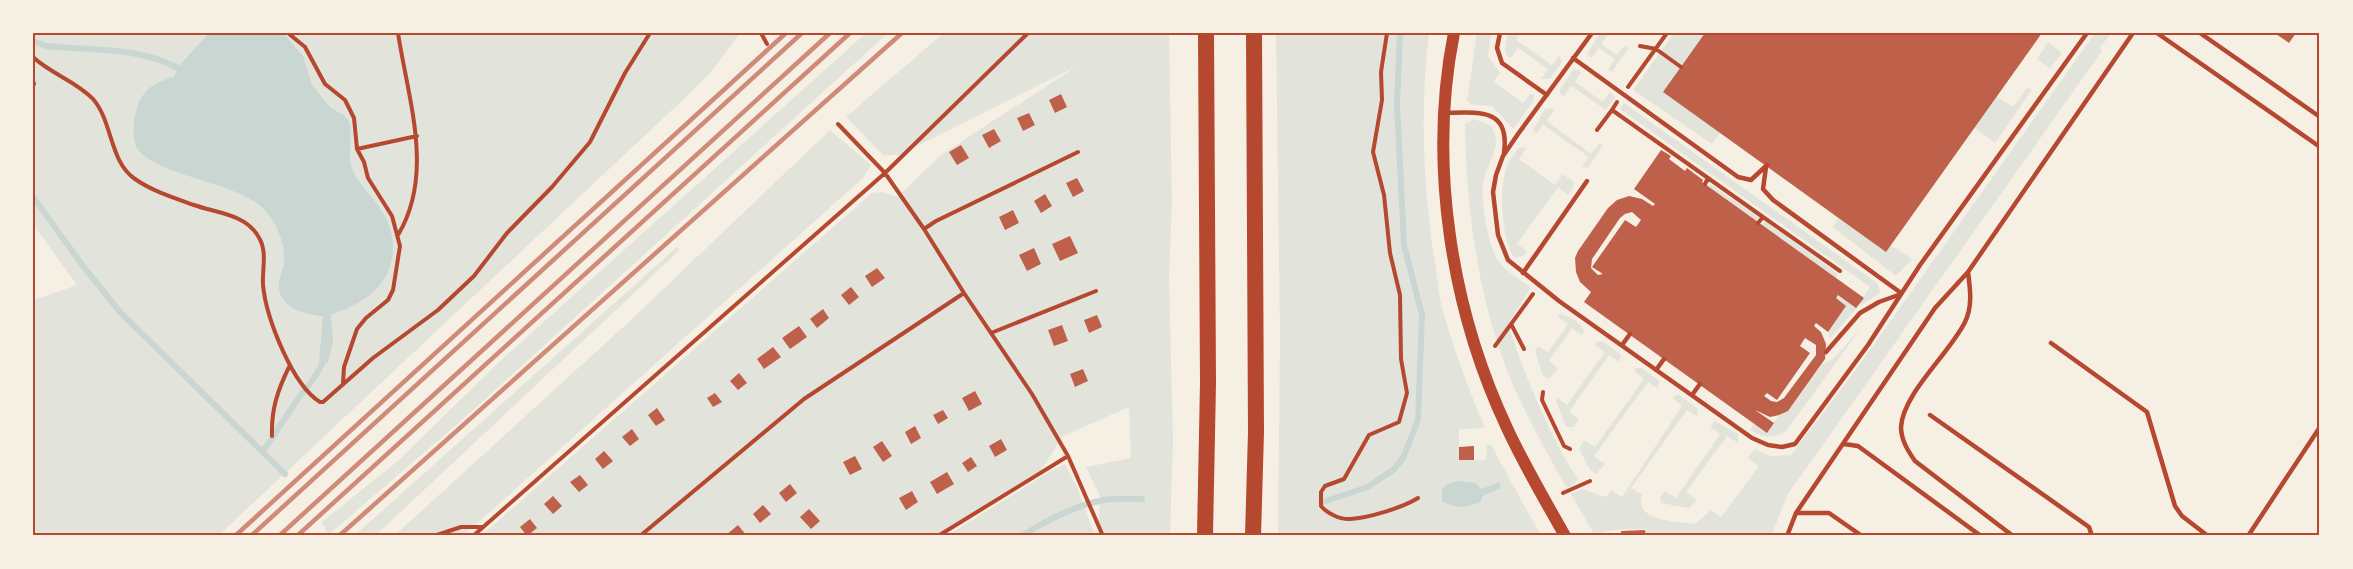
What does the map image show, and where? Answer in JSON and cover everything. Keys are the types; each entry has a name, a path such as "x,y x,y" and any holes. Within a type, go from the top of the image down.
{"highway":[{"path":"1205,536 1208,383 1206,33"},
{"path":"1254,33 1257,432 1254,536"}],"main road":[{"path":"1454,33 1445,113 1443,166 1456,269 1465,313 1475,349 1507,428 1565,536"}],"lane":[{"path":"1500,33 1497,48 1502,63 1547,94"},
{"path":"1503,156 1592,33"},
{"path":"1445,113 1489,114 1498,120 1504,129 1506,140 1493,192 1498,235 1508,260 1539,285 1752,438 1768,445 1782,447 1795,444 1868,345 1901,293 2087,33"},
{"path":"1787,536 1796,513 1935,308 1968,272 2133,33"},
{"path":"2157,33 2320,147"},
{"path":"2200,33 2320,117"},
{"path":"1573,58 1738,177 1751,180 1767,165 1763,189 1773,200 1901,293"},
{"path":"1523,273 1587,181"},
{"path":"1968,272 1971,297 1966,320 1914,394 1904,414 1901,430 1906,449 1916,461 2013,536"},
{"path":"1826,352 1860,313 1901,293"},
{"path":"1623,345 1630,334"},
{"path":"2051,343 2147,412 2175,506 2182,516 2208,536"},
{"path":"1656,370 1664,359"},
{"path":"1692,395 1700,384"},
{"path":"1930,415 2089,527 2092,536"},
{"path":"2248,536 2320,427"},
{"path":"1844,444 1858,446 1981,536"},
{"path":"1796,513 1829,513 1862,536"}],"path":[{"path":"288,33 305,47 325,84 345,100 354,118 357,149 364,162 368,178 392,216 400,246 393,290 388,300 366,318 357,329 344,367 343,384"},
{"path":"398,33 417,136 412,200 408,219 398,236"},
{"path":"33,57 93,99 105,122 121,164 134,178 195,206 230,215 243,221 254,230 264,246 264,287 267,309 274,332 300,380 313,398 323,402 373,358 438,310 467,283 507,233 552,187 590,142 625,73 650,33"},
{"path":"761,33 767,44"},
{"path":"473,536 885,173 1028,33"},
{"path":"1387,33 1381,72 1382,100 1373,152 1384,195 1390,253 1400,295 1401,359 1407,393 1399,422 1369,435 1344,479 1325,486 1321,492 1321,506 1334,515 1351,519 1410,503 1418,498"},
{"path":"1640,46 1656,49 1681,67"},
{"path":"1597,130 1612,110"},
{"path":"838,124 885,173 1032,394 1068,456 1103,536"},
{"path":"357,149 417,136"},
{"path":"924,229 1078,152"},
{"path":"1704,184 1708,178"},
{"path":"1758,223 1763,217 1840,271"},
{"path":"1495,346 1539,285"},
{"path":"991,333 1096,291"},
{"path":"640,536 804,399 964,293"},
{"path":"1511,324 1524,348"},
{"path":"272,436 271,418 276,395 290,364"},
{"path":"1543,392 1542,400 1564,446 1570,450"},
{"path":"938,536 1068,456"},
{"path":"1563,493 1590,481"},
{"path":"434,536 461,527 483,528"}],"shaded area":[{"path":"33,33 740,33 711,72 688,95 218,536 33,536 33,300 77,285 33,224"},
{"path":"209,33 283,33 303,56 312,85 331,108 344,115 349,121 350,159 353,171 388,223 393,244 386,276 368,297 331,315 333,340 328,363 319,360 323,316 293,308 282,298 279,281 284,264 284,249 277,228 264,209 251,199 234,191 161,166 147,158 135,144 134,125 141,98 155,84 174,77 178,67"},
{"path":"866,33 888,33 462,420 328,535 322,522 398,461 499,362"},
{"path":"944,33 1169,33 1172,204 1169,277 1173,441 1170,536 1098,536 1100,496 1086,467 1131,458 1129,407 1063,436 1041,470 936,536 481,536 872,193 882,192 897,197 941,155 1077,66 899,155 883,155 846,117"},
{"path":"1276,33 1429,33 1424,89 1424,145 1427,201 1434,257 1446,322 1461,368 1485,428 1459,429 1459,460 1486,460 1487,445 1491,445 1541,536 1278,536 1280,335"},
{"path":"1477,33 1491,33 1488,56 1500,72 1494,82 1523,103 1530,94 1534,94 1534,101 1513,129 1492,106 1473,105 1467,101"},
{"path":"1508,33 1520,33 1516,40 1552,65 1559,55 1562,62 1550,79 1541,79 1548,69 1518,48 1511,58 1507,56 1505,50"},
{"path":"1600,33 1609,34 1601,44 1617,55 1625,45 1629,48 1612,72 1608,70 1615,59 1599,48 1592,58 1587,54"},
{"path":"1674,33 1705,33 1720,133 1712,144 1633,90"},
{"path":"2095,33 2111,33 2100,48 2102,51 1788,494 1771,536 1647,536 1646,529 1620,529 1594,534 1571,494 1583,489 1604,497 1611,490 1622,497 1682,406 1673,398 1676,395 1698,409 1697,416 1687,410 1631,488 1642,495 1641,504 1644,510 1651,515 1668,521 1695,524 1711,510 1721,517 1759,466 1748,458 1755,449 1770,456 1791,455 1855,371"},
{"path":"2048,42 2062,53 2050,69 2037,59"},
{"path":"1576,69 1581,72 1575,82 1603,102 1610,92 1615,97 1606,110 1571,86 1564,96 1560,94 1560,89"},
{"path":"2027,88 2032,90 1995,143 1974,127 1996,96 2013,107"},
{"path":"1624,103 1877,283 1881,292 1858,307 1830,338 1828,332 1846,306 1836,298 1838,295 1857,307 1870,287 1620,109"},
{"path":"1545,109 1554,110 1547,121 1591,154 1600,143 1603,145 1588,168 1582,167 1589,157 1543,125 1536,134 1533,130"},
{"path":"1474,119 1490,125 1496,140 1483,185 1486,225 1495,255 1502,266 1531,288 1508,324 1538,404 1578,480 1570,487 1566,487 1519,399 1506,368 1488,308 1475,248 1468,186 1465,124"},
{"path":"830,130 871,165 863,178 463,536 394,536 633,318"},
{"path":"1518,148 1526,149 1519,159 1555,185 1562,174 1573,181 1574,186 1568,195 1558,187 1517,244 1527,251 1525,255 1515,258 1507,241 1502,193 1507,166"},
{"path":"1710,184 1759,217 1755,221 1708,187"},
{"path":"1839,217 1886,251 1890,245 1912,259 1896,276 1833,227"},
{"path":"1765,221 1838,274 1836,278 1762,226"},
{"path":"677,247 680,250 375,536 354,536"},
{"path":"1560,314 1575,320 1584,332 1582,335 1572,328 1549,361 1558,369 1547,379 1542,374 1535,350 1538,346 1548,352 1568,324 1558,317"},
{"path":"1861,328 1786,431 1768,436 1750,430 1754,424 1767,433 1779,415 1791,407 1822,365 1833,359"},
{"path":"1598,341 1604,342 1621,355 1619,362 1609,355 1569,412 1579,419 1574,427 1566,427 1556,401 1558,398 1567,405 1605,352 1595,345"},
{"path":"1636,368 1642,368 1659,381 1658,389 1648,382 1594,456 1605,464 1596,474 1590,470 1579,449 1584,440 1595,447 1644,379 1634,371"},
{"path":"1715,421 1738,434 1738,443 1727,436 1686,492 1697,500 1689,508 1661,503 1660,497 1665,491 1676,498 1720,434 1710,427"},
{"path":"1065,464 1077,487 1095,536 947,536 1049,472"},
{"path":"1458,481 1475,483 1482,489 1499,482 1501,488 1483,496 1480,502 1470,506 1461,507 1442,501 1442,489 1447,484"}],"building":[{"path":"1705,33 2042,33 1886,252 1663,92"},
{"path":"2277,33 2296,33 2289,43"},
{"path":"1061,94 1067,107 1055,113 1049,100"},
{"path":"1029,113 1035,125 1023,131 1017,118"},
{"path":"994,129 1001,141 989,148 982,135"},
{"path":"961,145 969,158 957,165 949,152"},
{"path":"1661,150 1671,156 1669,159 1685,171 1687,168 1703,180 1702,182 1864,298 1856,308 1838,295 1836,298 1846,306 1828,332 1816,323 1814,326 1821,332 1826,344 1825,359 1788,411 1770,417 1755,410 1774,423 1767,433 1584,302 1591,292 1580,282 1576,272 1575,258 1578,251 1608,208 1617,200 1629,196 1642,199 1653,206 1655,204 1634,189","holes":["1632,212 1641,220 1636,227 1625,220 1592,267 1603,274 1598,275 1591,268 1592,259 1620,218","1805,338 1816,345 1816,355 1784,398 1777,402 1771,401 1764,396 1767,393 1777,400 1810,353 1800,346"]},
{"path":"1077,178 1084,191 1073,197 1066,183"},
{"path":"1045,194 1052,206 1041,213 1034,201"},
{"path":"1013,210 1019,223 1005,230 999,217"},
{"path":"1070,236 1078,253 1060,261 1052,244"},
{"path":"1034,248 1041,264 1027,271 1019,255"},
{"path":"877,268 885,278 872,287 865,276"},
{"path":"851,287 859,297 849,305 841,295"},
{"path":"823,309 829,318 817,328 810,319"},
{"path":"1097,315 1102,327 1089,333 1084,320"},
{"path":"1062,325 1068,341 1054,346 1048,330"},
{"path":"799,326 807,337 790,349 782,338"},
{"path":"773,347 781,357 764,369 757,359"},
{"path":"1083,369 1088,381 1075,387 1070,374"},
{"path":"739,373 747,383 738,390 730,381"},
{"path":"975,391 982,404 969,411 962,398"},
{"path":"715,393 722,402 713,407 707,398"},
{"path":"657,408 665,420 656,426 648,415"},
{"path":"943,410 948,418 938,424 933,415"},
{"path":"915,426 921,438 911,444 905,432"},
{"path":"632,429 639,439 630,446 622,437"},
{"path":"1001,439 1007,450 995,457 989,446"},
{"path":"882,441 892,456 883,462 873,447"},
{"path":"1474,446 1474,460 1459,460 1459,447"},
{"path":"604,451 613,461 603,469 595,459"},
{"path":"855,456 862,469 850,475 843,462"},
{"path":"971,457 977,466 968,472 962,463"},
{"path":"947,472 954,484 937,494 930,482"},
{"path":"580,475 588,485 579,492 570,482"},
{"path":"790,484 797,493 786,502 779,493"},
{"path":"912,491 918,502 906,510 899,498"},
{"path":"553,496 562,506 553,514 544,504"},
{"path":"763,505 771,514 760,523 753,514"},
{"path":"809,509 820,521 811,529 800,517"},
{"path":"530,519 537,528 527,536 520,527"},
{"path":"738,525 746,535 725,536"},
{"path":"1645,530 1646,536 1621,536 1621,531"}],"waterway":[{"path":"1323,502 1368,487 1394,469 1403,458 1418,420 1422,315 1404,245 1397,104 1400,33"},
{"path":"33,41 46,46 134,53 168,63 183,71"},
{"path":"33,197 86,270 121,313 285,474"},
{"path":"263,451 318,373 325,354"},
{"path":"1022,536 1082,505 1109,499 1142,499"}],"railway":[{"path":"235,536 786,33"},
{"path":"251,536 802,33"},
{"path":"279,536 830,33"},
{"path":"297,536 850,33"},
{"path":"339,536 902,33"}]}
